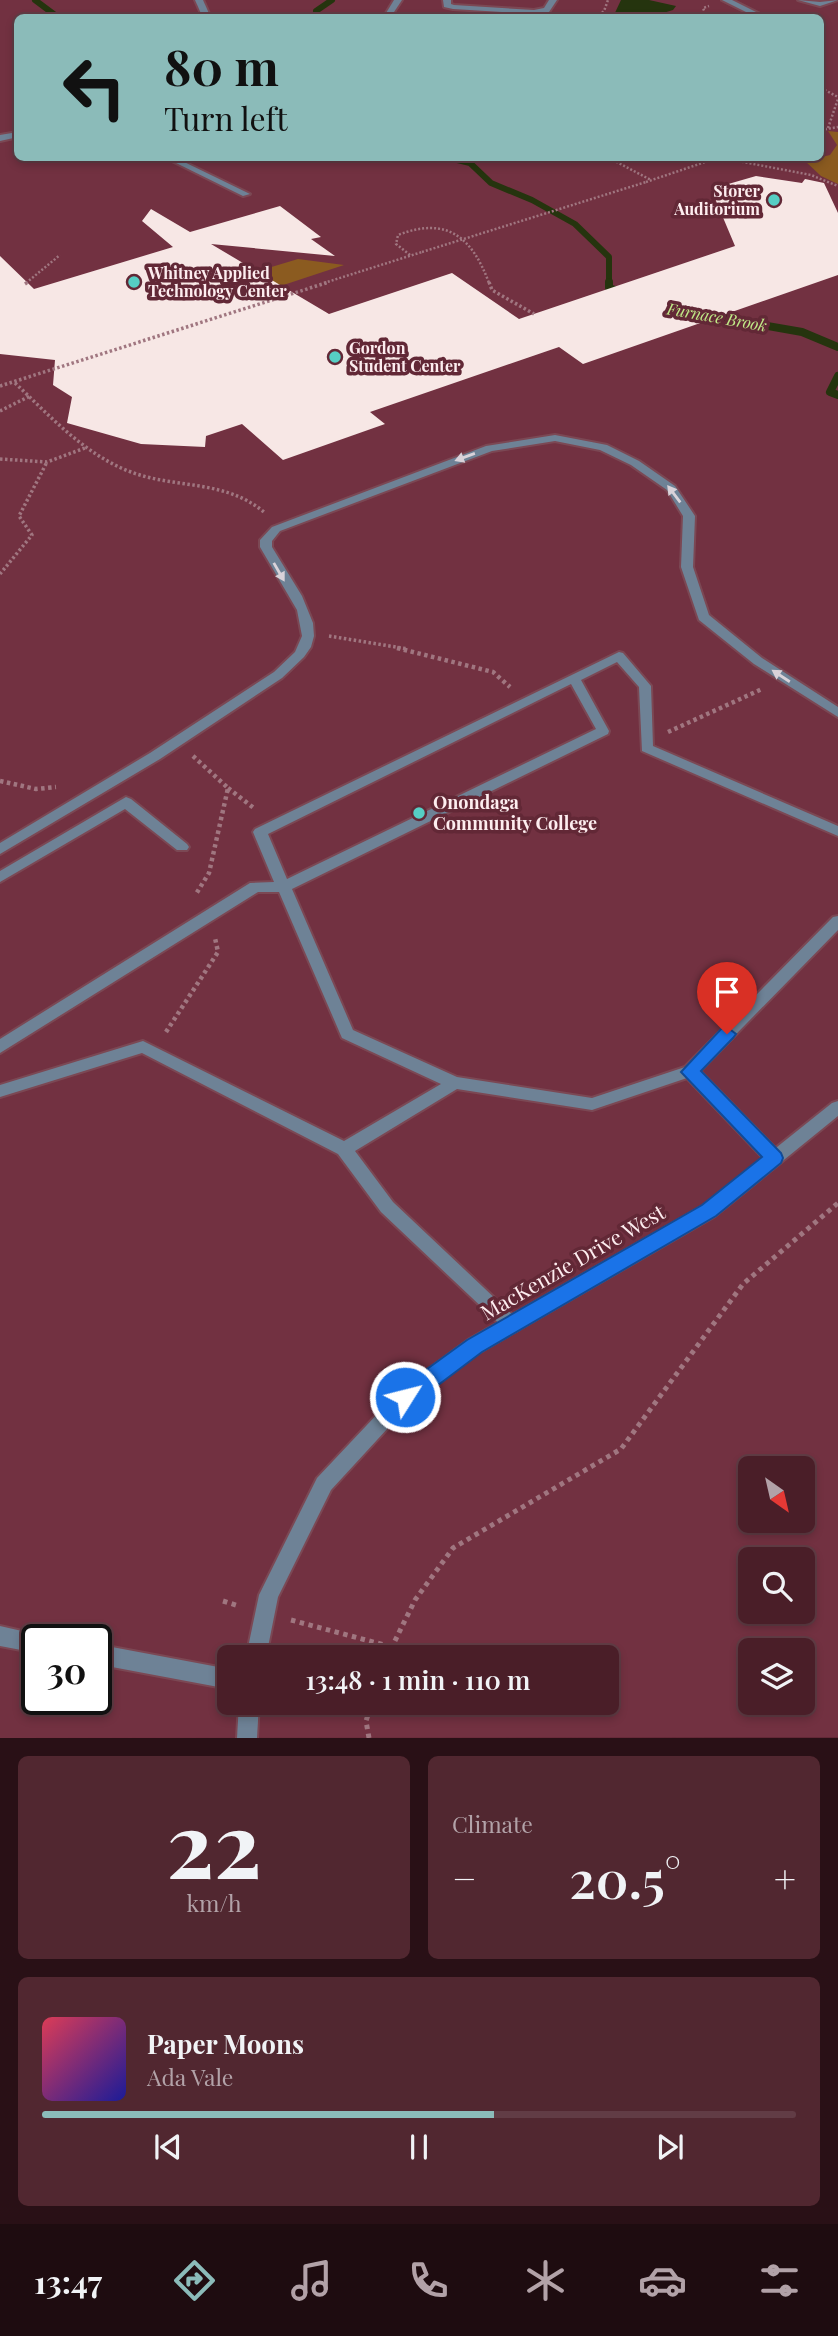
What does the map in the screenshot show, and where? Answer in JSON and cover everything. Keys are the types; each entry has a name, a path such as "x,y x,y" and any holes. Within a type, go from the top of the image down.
{"street":[{"path":"447,0 447,5 453,7 534,12 545,10 553,0"},
{"path":"726,0 756,14"},
{"path":"802,0 820,4 834,0"},
{"path":"176,161 246,194"},
{"path":"0,849 155,756 278,675 301,652 309,633 308,618 266,547 266,540 276,529 490,448 555,438 603,447 635,463 671,488 689,516 687,568 703,617 786,679 838,713"},
{"path":"838,831 647,748 645,687 619,656 260,832 347,1034 455,1083 592,1104 690,1072 838,921"},
{"path":"0,1047 255,887 284,887 603,731 574,678"},
{"path":"0,877 126,802 182,847"},
{"path":"0,1091 143,1047 344,1149 387,1207 512,1325"},
{"path":"690,1072 774,1158"},
{"path":"344,1149 455,1083"},
{"name":"MacKenzie Drive West","path":"258,1645 269,1595 324,1484 405,1397 474,1346 709,1211 838,1107"},
{"path":"0,1636 21,1640"},
{"path":"112,1657 217,1677"},
{"path":"247,1738 248,1715"}],"path":[{"path":"828,128 838,98"},
{"path":"824,129 838,127"},
{"path":"615,161 651,180"},
{"path":"0,386 708,161"},
{"path":"738,161 811,175 838,186"},
{"path":"411,256 396,244 398,235 425,226 450,230 469,243 482,261 492,290 534,314"},
{"path":"25,284 61,255"},
{"path":"15,383 85,448 130,472 227,490 252,499 269,517"},
{"path":"0,411 30,396"},
{"path":"0,459 47,462 85,448"},
{"path":"0,574 32,534 19,516 47,462"},
{"path":"309,633 412,649 493,672 526,701"},
{"path":"647,748 677,726 786,679"},
{"path":"0,780 36,789 68,786"},
{"path":"228,788 275,825"},
{"path":"393,1645 415,1600 453,1548 621,1449 743,1284 838,1203"},
{"path":"223,1601 385,1645"},
{"path":"368,1715 366,1721 369,1738"}],"shaded area":[{"name":"Onondaga Community College","path":"0,0 838,0 838,1737 0,1738"},
{"path":"621,0 649,0 676,6 673,10 660,14 614,14"},
{"path":"828,131 838,132 838,184 821,176 805,161 824,161 824,156 830,155 837,145"},
{"path":"298,259 344,265 247,297 228,280"}],"building":[{"path":"756,176 802,183 805,179 824,183 838,213 838,275 583,364 559,347 370,412 385,424 283,460 242,424 206,436 205,447 141,444 67,423 72,397 53,385 55,360 0,354 0,256 34,289 173,247 142,221 151,209 190,232 280,206 321,237 311,239 335,256 211,244 329,314 452,273 519,319 735,246 711,189"}],"waterway":[{"name":"Furnace Brook","path":"35,0 54,14"},
{"path":"317,14 316,11 332,0"},
{"name":"Furnace Brook","path":"462,161 470,163 491,183 532,200 575,224 609,257 609,288 621,292"},
{"name":"Furnace Brook","path":"704,315 802,332 838,347"},
{"name":"Furnace Brook","path":"838,376 830,392 838,395"}],"place":[{"name":"Storer Auditorium","path":"774,200"},
{"name":"Whitney Applied Technology Center","path":"134,282"},
{"name":"Gordon Student Center","path":"335,357"},
{"name":"Onondaga Community College","path":"419,813"}],"route":[{"path":"405,1397 474,1346 709,1211 774,1158 690,1072 727,1034"}]}
